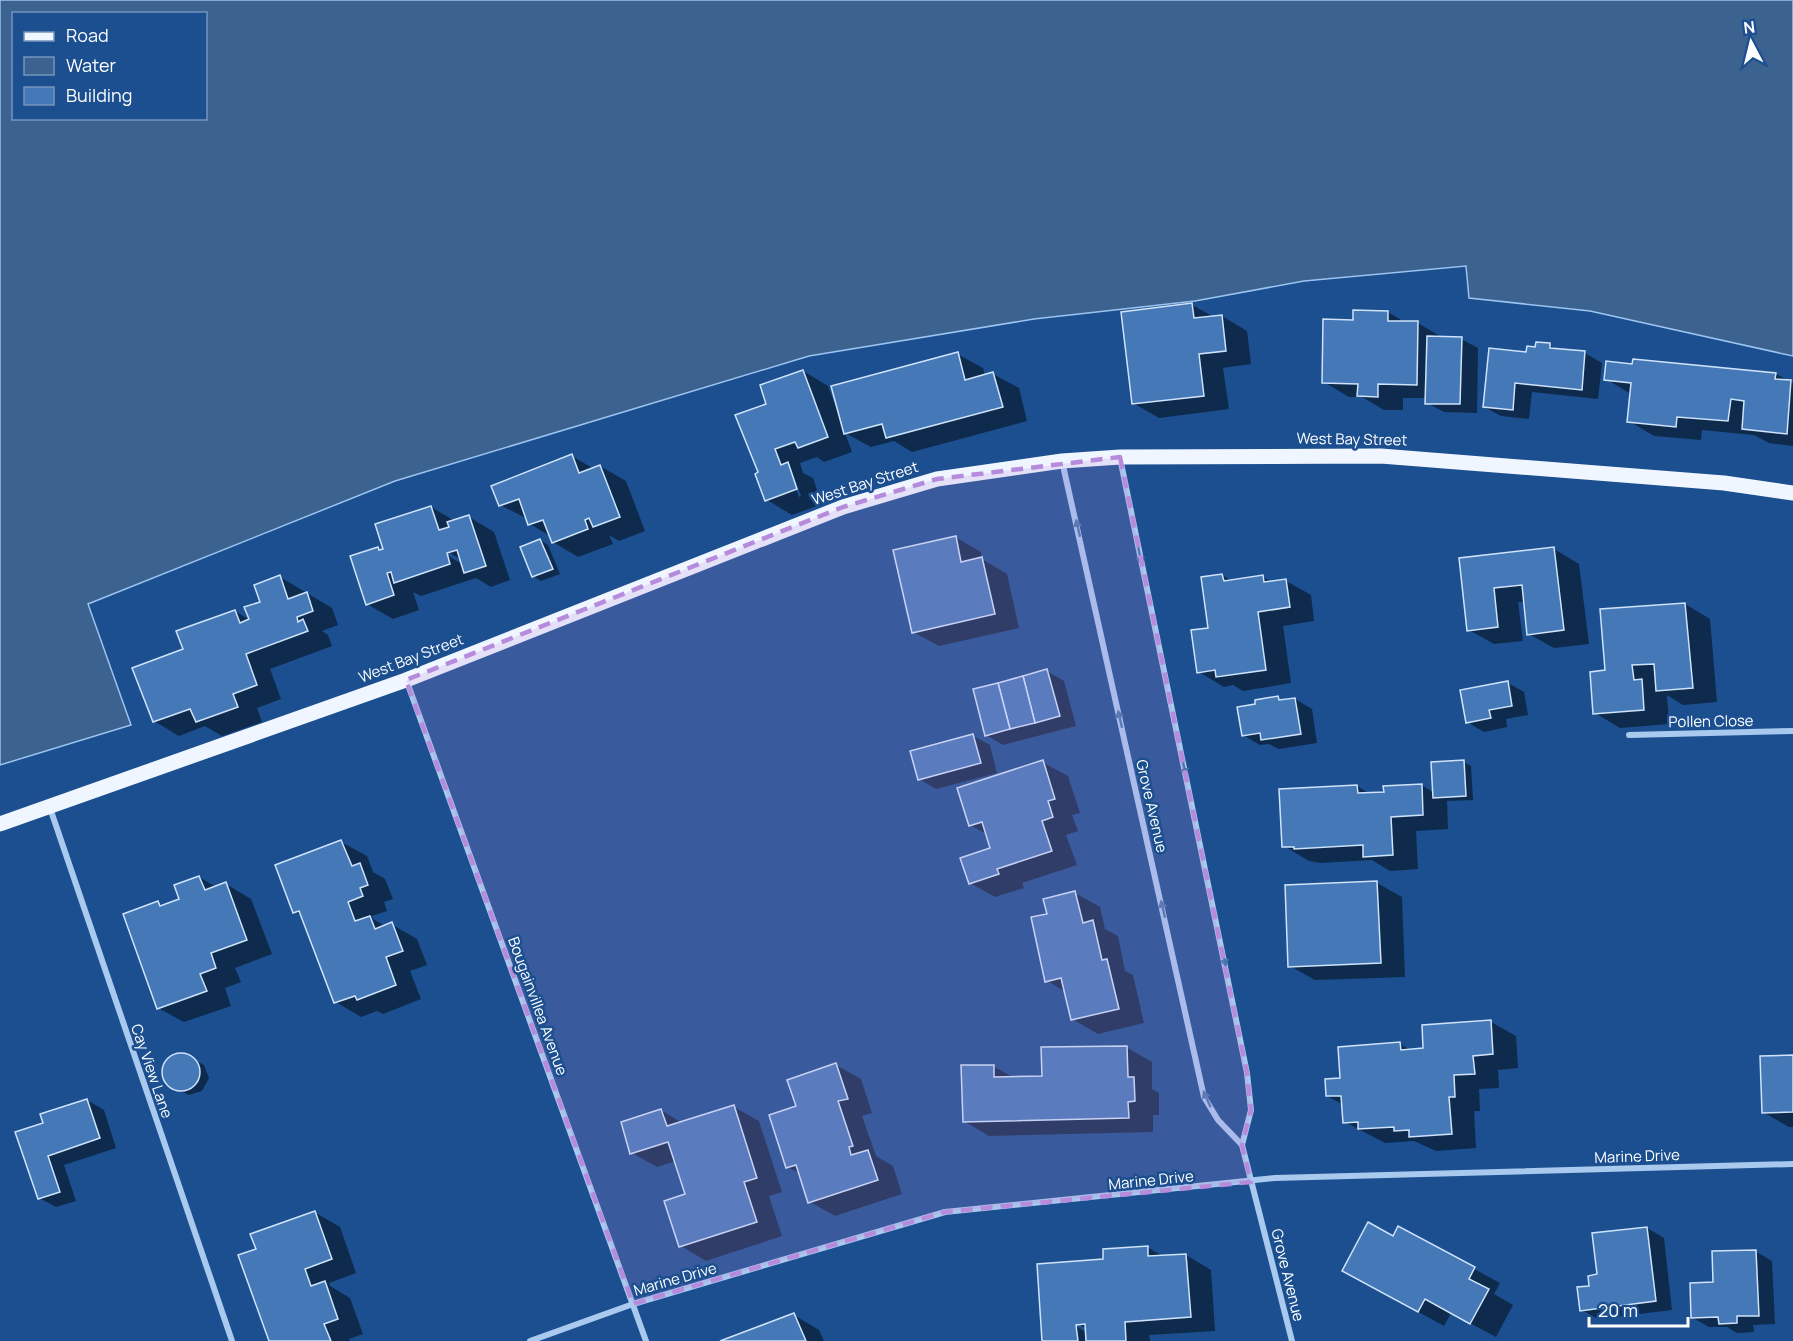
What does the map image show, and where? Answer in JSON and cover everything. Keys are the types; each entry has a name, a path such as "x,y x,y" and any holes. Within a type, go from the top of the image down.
{"main road":[{"name":"West Bay Street","path":"0,824 406,680 843,507 937,479 1062,461 1120,458 1381,456 1724,483 1793,492"}],"street":[{"name":"Grove Avenue","path":"1120,458 1248,1073 1251,1110 1242,1145 1292,1341"},
{"name":"Grove Avenue","path":"1062,461 1204,1096 1218,1120 1242,1145"},
{"name":"Bougainvillea Avenue","path":"406,680 646,1341"},
{"name":"Pollen Close","path":"1629,735 1793,731"},
{"name":"Cay View Lane","path":"50,808 232,1341"},
{"name":"Marine Drive","path":"531,1341 633,1304 945,1212 1275,1178 1793,1164"}],"highlighted area":[{"path":"1120,457 1247,1073 1251,1110 1242,1145 1251,1182 945,1212 633,1304 406,680 843,507 937,479"}],"water":[{"path":"0,0 1793,0 1793,356 1590,311 1469,298 1466,266 1304,281 1195,301 1034,319 809,356 395,481 88,604 131,725 0,765"}],"building":[{"path":"1192,303 1194,318 1222,315 1226,351 1199,354 1204,396 1132,404 1121,312"},
{"path":"1353,310 1388,311 1388,321 1418,321 1417,385 1378,384 1378,397 1357,396 1358,384 1322,383 1323,319 1353,320"},
{"path":"1427,336 1462,337 1460,404 1425,404"},
{"path":"1536,342 1550,343 1550,348 1585,351 1582,390 1515,383 1513,410 1483,407 1489,348 1526,352 1527,346 1535,347"},
{"path":"958,352 965,380 993,372 1003,407 886,438 882,424 844,434 831,386"},
{"path":"1633,359 1776,373 1775,379 1791,380 1787,434 1742,429 1744,401 1731,399 1728,421 1677,417 1676,427 1627,422 1631,383 1604,380 1606,361 1632,364"},
{"path":"803,370 828,437 798,448 795,442 775,449 781,465 788,462 797,489 765,501 755,474 758,472 735,415 766,404 760,385"},
{"path":"572,454 579,473 600,465 620,517 593,527 589,518 585,520 588,529 552,543 543,520 528,525 519,499 499,506 491,486"},
{"path":"431,506 439,530 449,527 447,522 469,515 486,566 464,573 457,550 447,553 450,564 394,583 391,572 387,573 394,595 366,605 350,556 378,547 379,550 383,549 375,524"},
{"path":"956,536 961,562 982,557 995,614 912,633 893,550"},
{"path":"540,539 553,569 532,577 520,547"},
{"path":"1554,547 1564,630 1527,635 1522,585 1494,588 1498,627 1467,631 1459,558"},
{"path":"1222,574 1224,581 1263,575 1264,582 1286,579 1290,607 1258,612 1266,670 1216,677 1215,670 1197,673 1191,630 1208,628 1201,577"},
{"path":"280,575 288,599 307,592 313,611 297,617 298,622 303,619 308,631 246,654 257,685 233,694 238,707 196,722 190,709 153,722 132,668 183,649 176,631 235,610 240,623 249,619 244,607 260,602 254,585"},
{"path":"1685,603 1693,688 1656,691 1654,664 1632,665 1634,680 1642,679 1644,710 1593,714 1590,672 1605,670 1600,609"},
{"path":"1047,669 1060,716 1035,723 1023,676"},
{"path":"1023,676 1035,723 1010,729 998,683"},
{"path":"1508,681 1512,706 1489,710 1491,718 1466,723 1460,690"},
{"path":"998,683 1010,729 985,736 973,689"},
{"path":"1278,696 1279,700 1295,698 1301,734 1261,740 1260,733 1242,736 1237,707 1255,704 1255,700"},
{"path":"973,734 981,763 918,780 910,751"},
{"path":"1043,760 1055,799 1048,801 1053,817 1042,821 1052,851 997,869 999,874 969,884 960,858 990,848 982,822 969,826 957,788"},
{"path":"1464,760 1466,796 1433,798 1431,762"},
{"path":"1422,784 1423,815 1391,817 1393,855 1363,857 1363,845 1294,849 1294,847 1282,847 1279,789 1357,785 1358,793 1384,792 1383,786"},
{"path":"341,840 352,866 360,863 368,885 360,888 363,896 348,902 355,921 370,916 375,929 392,922 403,951 386,957 396,985 357,1000 355,996 334,1003 299,911 293,913 275,865"},
{"path":"199,876 205,890 226,882 247,940 211,953 216,968 200,974 207,991 157,1009 123,914 158,901 160,906 179,899 174,885"},
{"path":"1377,881 1381,963 1288,967 1285,885"},
{"path":"1075,891 1083,923 1093,920 1102,960 1107,959 1119,1009 1071,1020 1061,978 1045,982 1031,917 1047,914 1043,899"},
{"path":"1491,1020 1493,1054 1473,1056 1475,1074 1454,1075 1455,1097 1449,1097 1452,1134 1409,1137 1409,1130 1394,1131 1394,1127 1358,1129 1358,1122 1343,1123 1341,1096 1326,1096 1325,1079 1340,1078 1338,1047 1400,1042 1401,1050 1423,1048 1422,1025"},
{"path":"1127,1046 1128,1077 1134,1077 1135,1101 1128,1102 1129,1118 963,1122 961,1065 994,1065 994,1077 1042,1076 1041,1047"},
{"path":"181,1053 195,1058 200,1072 195,1086 181,1091 167,1086 162,1072 167,1058"},
{"path":"1793,1055 1793,1112 1762,1113 1760,1056"},
{"path":"836,1063 848,1099 838,1101 853,1146 849,1147 851,1155 868,1150 878,1180 808,1203 796,1165 786,1168 769,1115 796,1106 787,1080"},
{"path":"87,1099 100,1138 48,1156 60,1192 38,1199 15,1132 43,1123 40,1114"},
{"path":"734,1105 757,1178 744,1182 757,1222 679,1247 664,1201 685,1194 668,1142 630,1154 621,1122 661,1109 667,1126"},
{"path":"315,1211 332,1259 305,1269 311,1286 325,1281 338,1319 324,1324 331,1341 269,1341 238,1255 256,1249 250,1234"},
{"path":"1368,1222 1393,1236 1398,1226 1475,1267 1469,1279 1489,1289 1470,1324 1425,1299 1418,1312 1342,1271"},
{"path":"1647,1227 1656,1301 1580,1311 1577,1287 1589,1286 1588,1276 1597,1274 1592,1233"},
{"path":"1148,1246 1148,1256 1186,1254 1191,1317 1125,1322 1126,1341 1086,1341 1085,1324 1076,1325 1078,1341 1042,1341 1037,1264 1103,1259 1103,1249"},
{"path":"1756,1250 1759,1316 1737,1316 1737,1323 1719,1324 1718,1317 1691,1318 1690,1283 1713,1282 1712,1251"},
{"path":"794,1313 806,1341 720,1341"}]}
